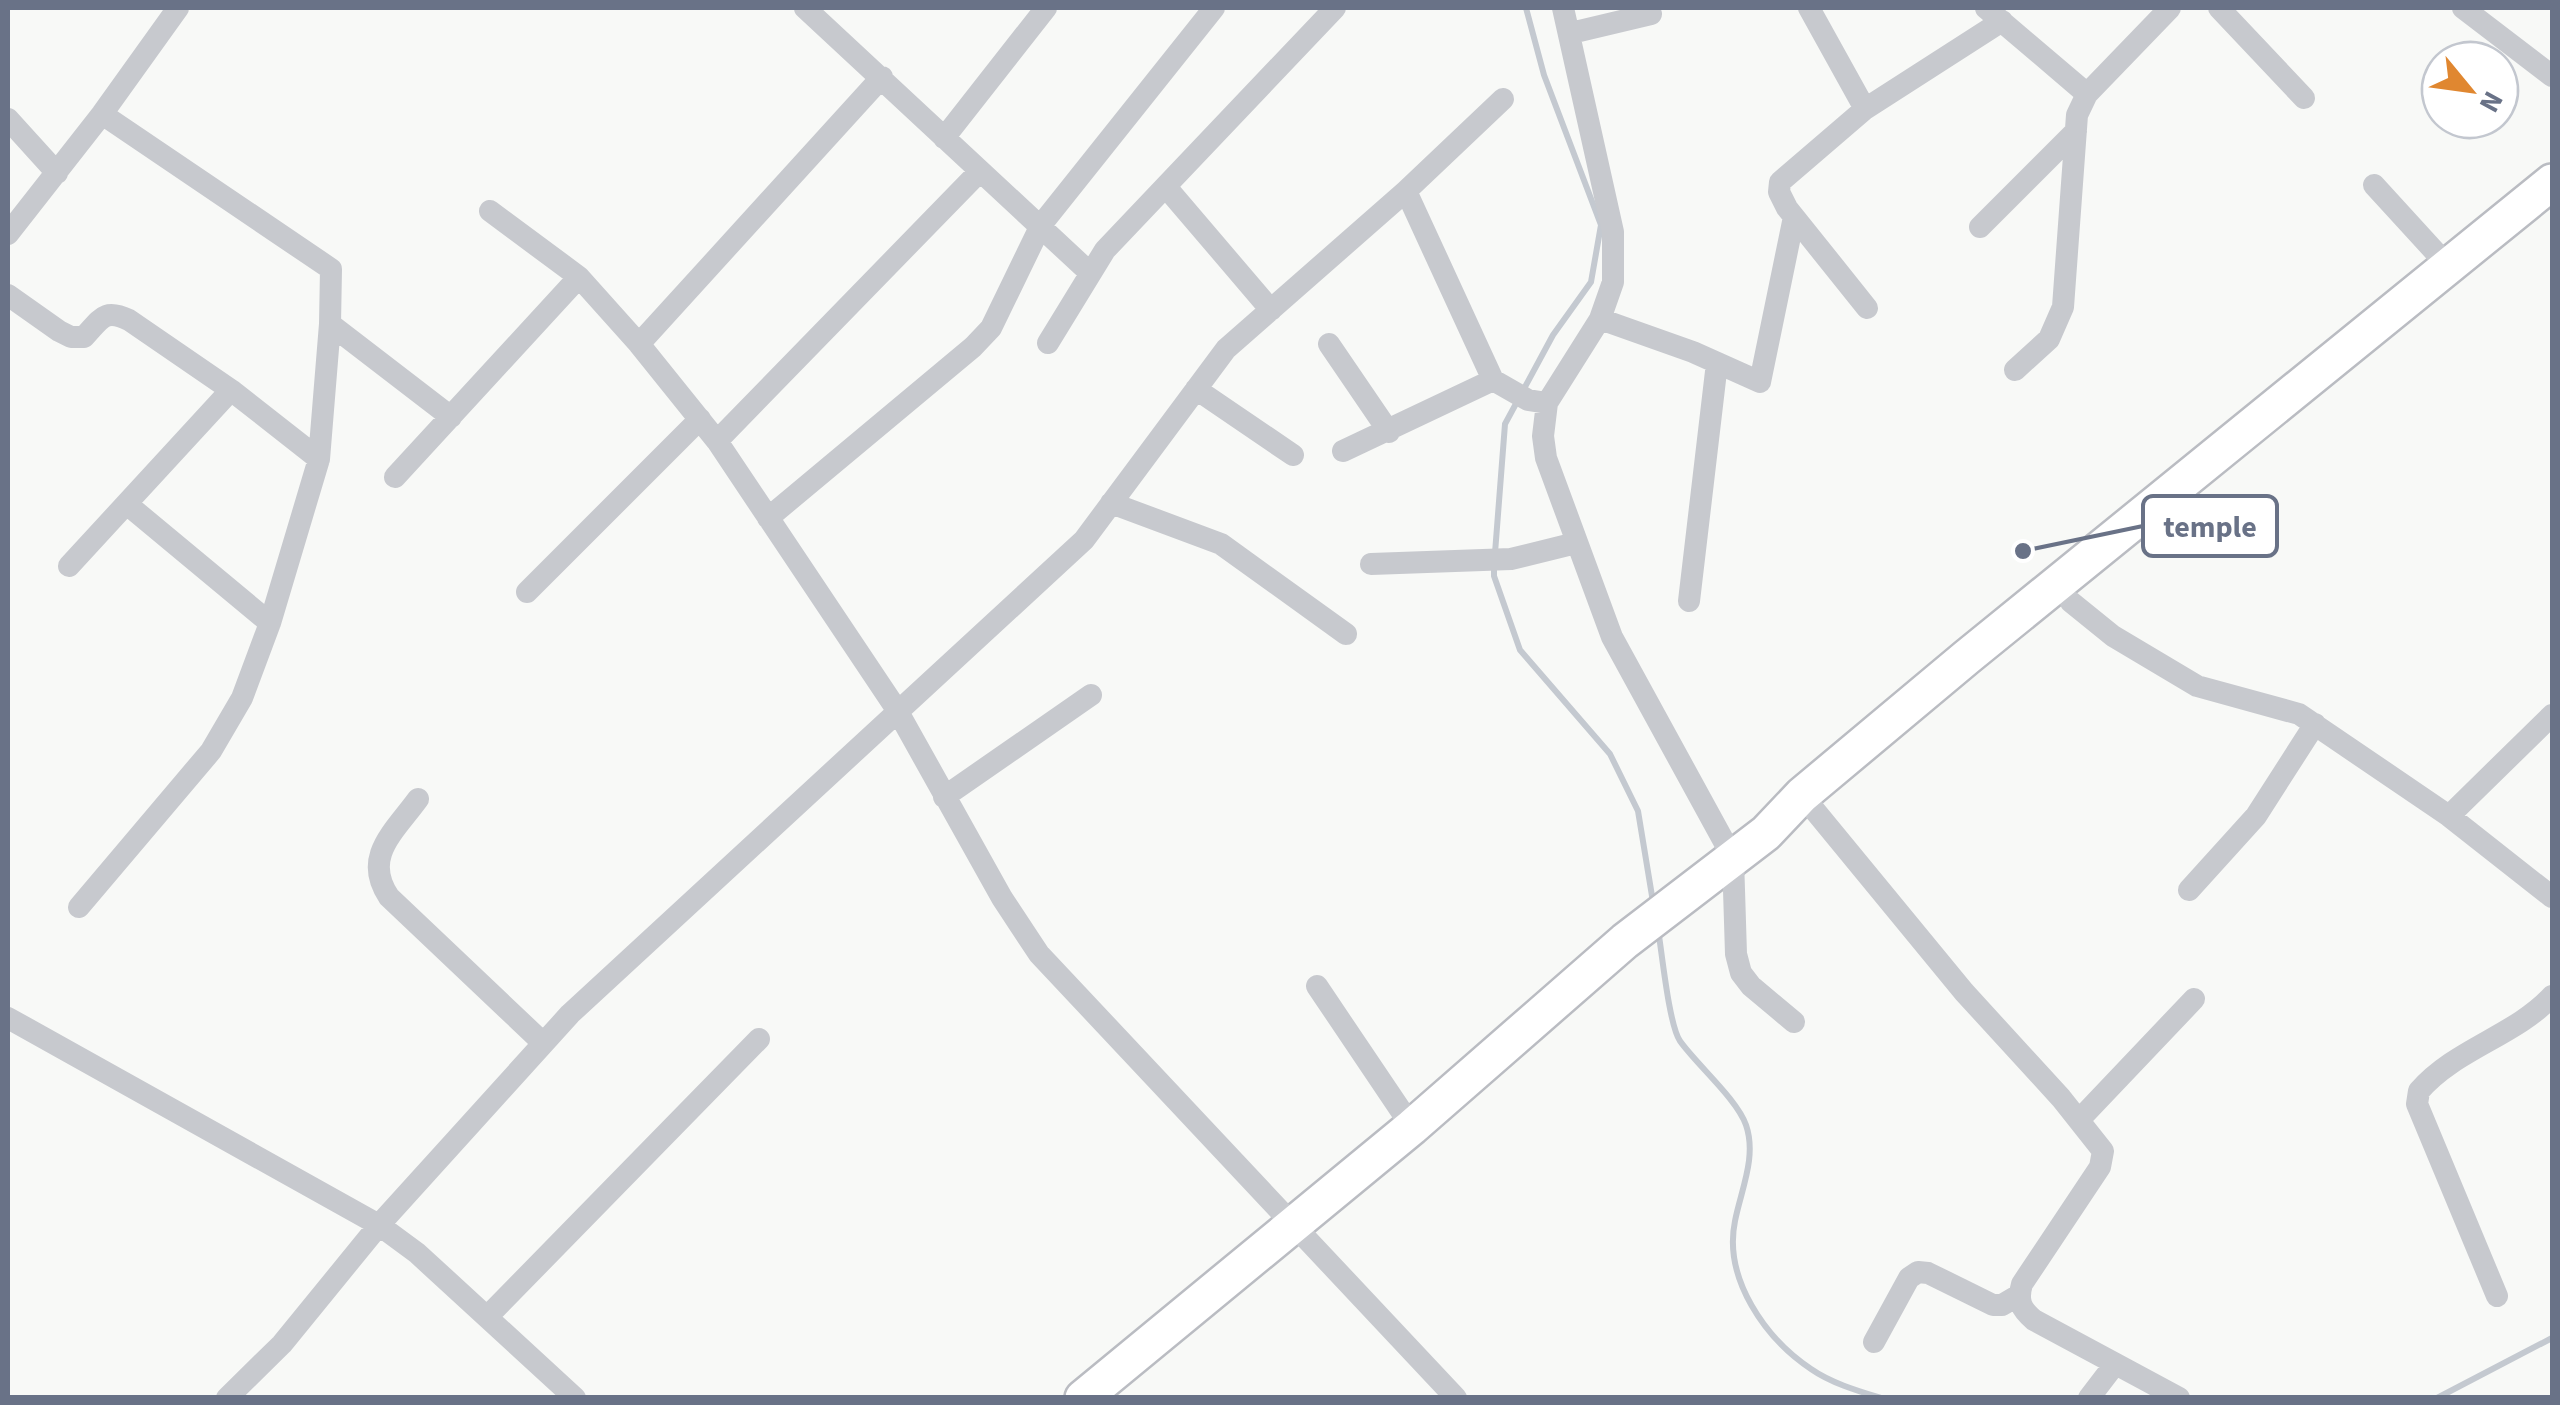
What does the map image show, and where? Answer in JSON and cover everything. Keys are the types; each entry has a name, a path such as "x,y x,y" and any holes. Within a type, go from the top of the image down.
{"main road":[{"path":"1808,803 1967,657 2552,182"},
{"path":"1082,1398 1412,1126 1625,941 2071,602 2552,211"}],"street":[{"path":"806,8 1089,272"},
{"path":"944,138 1046,8"},
{"path":"768,518 974,347 997,317 1041,225 1214,8"},
{"path":"1048,343 1105,250 1336,8"},
{"path":"1563,8 1613,232 1614,282 1600,319 1537,402 1546,458 1612,637 1733,858 1736,954 1741,973 1794,1022"},
{"path":"1809,8 1865,109"},
{"path":"2219,8 2304,98"},
{"path":"2463,8 2552,76"},
{"path":"8,234 102,114 172,9"},
{"path":"2015,370 2049,339 2063,307 2078,115 2087,94 2159,11"},
{"path":"1570,34 1651,14"},
{"path":"1868,308 1794,217 1780,192 1780,182 1865,109 1994,14 2087,94"},
{"path":"640,344 882,77"},
{"path":"227,1398 282,1344 379,1225 542,1043 1084,540 1226,350 1502,99"},
{"path":"79,907 212,751 242,698 270,623 319,459 330,324 331,269 102,114"},
{"path":"8,120 58,172"},
{"path":"1980,227 2076,131"},
{"path":"717,441 980,171"},
{"path":"2374,185 2449,267"},
{"path":"1166,187 1271,310"},
{"path":"1406,190 1498,384 1537,402"},
{"path":"490,211 579,277 640,344 717,441 897,710 1002,898 1039,954 1456,1398"},
{"path":"1600,319 1760,382 1794,217"},
{"path":"395,478 579,277"},
{"path":"8,295 71,338 84,336 104,315 115,313 232,390 319,459"},
{"path":"330,324 451,416"},
{"path":"1329,344 1389,432"},
{"path":"1689,601 1716,363"},
{"path":"1343,451 1498,384"},
{"path":"1196,389 1293,454"},
{"path":"68,566 232,390"},
{"path":"527,592 700,419"},
{"path":"1111,503 1220,544 1346,634"},
{"path":"128,505 270,623"},
{"path":"1371,564 1511,560 1576,543"},
{"path":"2071,602 2113,636 2197,686 2281,707 2315,724 2448,816 2552,897"},
{"path":"944,797 1091,695"},
{"path":"2448,816 2552,715"},
{"path":"2189,890 2256,816 2315,724"},
{"path":"418,798 379,854 378,881 389,897 542,1043"},
{"path":"1808,803 1964,992 2080,1120 2103,1151 2100,1167 2028,1274 2019,1295 2022,1310 2179,1398"},
{"path":"1317,986 1412,1126"},
{"path":"2497,1296 2417,1104 2419,1091 2462,1056 2532,1014 2552,996"},
{"path":"2080,1120 2194,999"},
{"path":"8,1018 379,1225 416,1253 574,1398"},
{"path":"487,1317 759,1040"},
{"path":"1874,1342 1909,1278 1918,1272 1928,1273 1993,1304 2002,1305 2019,1295"},
{"path":"2089,1398 2116,1364"}],"waterway":[{"path":"1495,553 1505,424 1553,335 1591,282 1601,225 1544,75 1526,8"},
{"path":"1494,565 1494,576 1520,650 1610,754 1638,811 1653,902"},
{"path":"1658,929 1676,1033 1734,1104 1749,1137 1749,1161 1733,1243 1742,1285 1764,1324 1794,1356 1827,1378 1881,1398"},
{"path":"2437,1398 2552,1338"}],"place":[{"name":"temple","path":"2023,551"}]}
